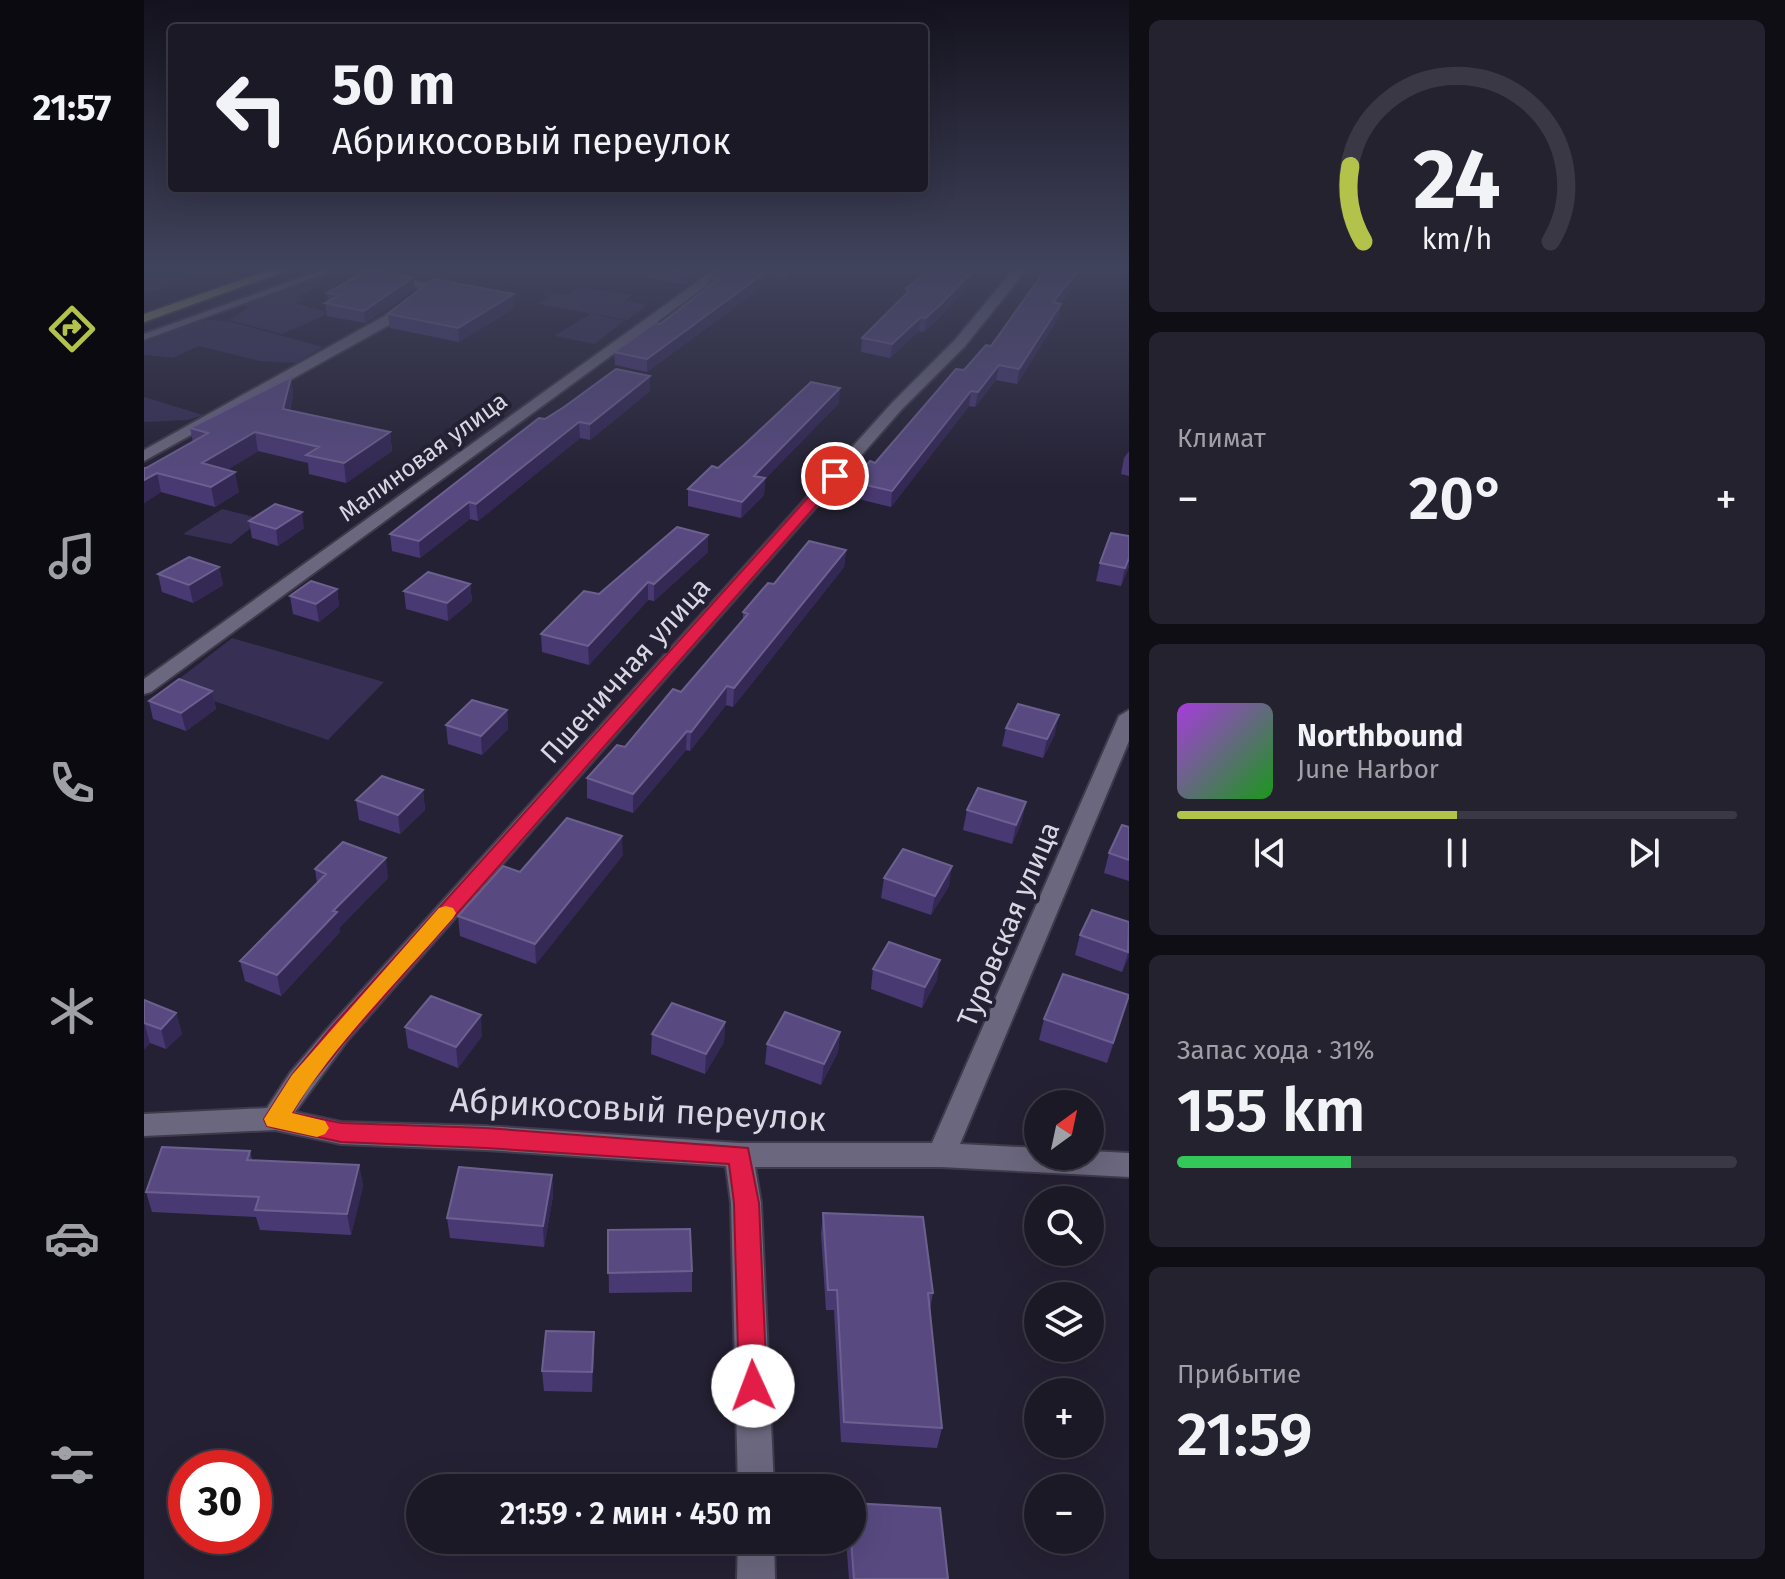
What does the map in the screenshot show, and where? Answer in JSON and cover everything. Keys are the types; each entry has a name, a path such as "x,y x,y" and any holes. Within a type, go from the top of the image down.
{"street":[{"path":"144,456 354,339"},
{"name":"Малиновая улица","path":"144,688 627,339"},
{"name":"Пшеничная улица","path":"275,1119 300,1081 338,1034 897,406 964,339"},
{"name":"Туровская улица","path":"941,1155 1129,716"},
{"name":"Абрикосовый переулок","path":"144,1125 275,1119 341,1133 486,1138 739,1155 941,1155 1129,1165"},
{"path":"739,1155 746,1203 756,1474"},
{"path":"756,1554 756,1579"}],"shaded area":[{"path":"292,339 323,347 296,363 259,361 199,346 173,358 144,355 144,340"},
{"path":"568,339 602,339 595,344"},
{"path":"144,397 203,415 188,420 144,422"},
{"path":"222,509 262,519 231,544 183,534"},
{"path":"232,638 384,682 328,740 170,686"}],"building":[{"path":"633,339 675,339 647,359 614,352"},
{"path":"865,339 898,339 892,344"},
{"path":"996,339 1039,339 1019,369 999,365 978,392 971,391 892,491 852,482 870,461 875,463 956,369 964,370 986,345 991,346"},
{"path":"616,369 650,376 590,424 579,422 476,504 469,502 419,541 390,534 539,418 545,419 564,407"},
{"path":"291,377 283,409 390,432 344,463 306,455 319,447 255,432 202,463 235,472 211,487 157,473 144,480 144,468 208,433 190,428"},
{"path":"811,382 840,388 754,476 765,478 742,502 688,489 712,466 718,468"},
{"path":"275,504 302,512 276,529 249,521"},
{"path":"677,527 708,535 654,584 648,582 588,646 541,634 584,591 599,594"},
{"path":"1111,533 1129,536 1129,558 1125,568 1100,563"},
{"path":"809,541 846,550 734,688 727,686 691,732 687,731 633,794 587,778 617,745 625,747 673,689 681,692 748,614 743,612 768,583 774,584"},
{"path":"189,557 219,567 189,585 158,574"},
{"path":"428,572 470,584 447,603 404,591"},
{"path":"311,581 337,589 316,604 290,596"},
{"path":"179,679 212,691 181,713 149,701"},
{"path":"472,700 507,710 481,736 446,725"},
{"path":"1018,704 1059,715 1047,739 1006,728"},
{"path":"382,776 423,790 398,815 356,800"},
{"path":"978,788 1026,802 1016,825 967,810"},
{"path":"567,818 622,836 535,944 458,916 503,866 520,872"},
{"path":"1122,825 1129,827 1129,860 1109,853"},
{"path":"343,842 386,858 333,911 337,912 277,975 240,961 326,874 315,869"},
{"path":"903,849 952,866 935,896 884,878"},
{"path":"1092,910 1129,922 1128,952 1080,935"},
{"path":"889,942 940,960 925,987 873,969"},
{"path":"1063,974 1129,995 1113,1043 1044,1019"},
{"path":"431,996 481,1015 456,1047 405,1027"},
{"path":"144,1000 176,1013 161,1029 144,1023"},
{"path":"672,1003 725,1022 706,1054 652,1034"},
{"path":"785,1012 840,1032 824,1064 767,1044"},
{"path":"162,1147 250,1151 247,1160 359,1165 347,1214 255,1210 259,1197 146,1192"},
{"path":"459,1167 552,1175 543,1226 447,1218"},
{"path":"823,1213 923,1217 933,1293 928,1293 942,1428 844,1422 837,1290 828,1290"},
{"path":"690,1229 692,1271 608,1273 608,1230"},
{"path":"546,1331 594,1332 592,1372 542,1371"},
{"path":"866,1504 940,1508 948,1579 854,1579 852,1554 866,1554"}],"slow traffic":[{"path":"317,1128 275,1119 300,1081 338,1034 446,913"}],"route":[{"path":"753,1386 746,1203 739,1155 486,1138 341,1133 275,1119 300,1081 338,1034 835,476"}]}
